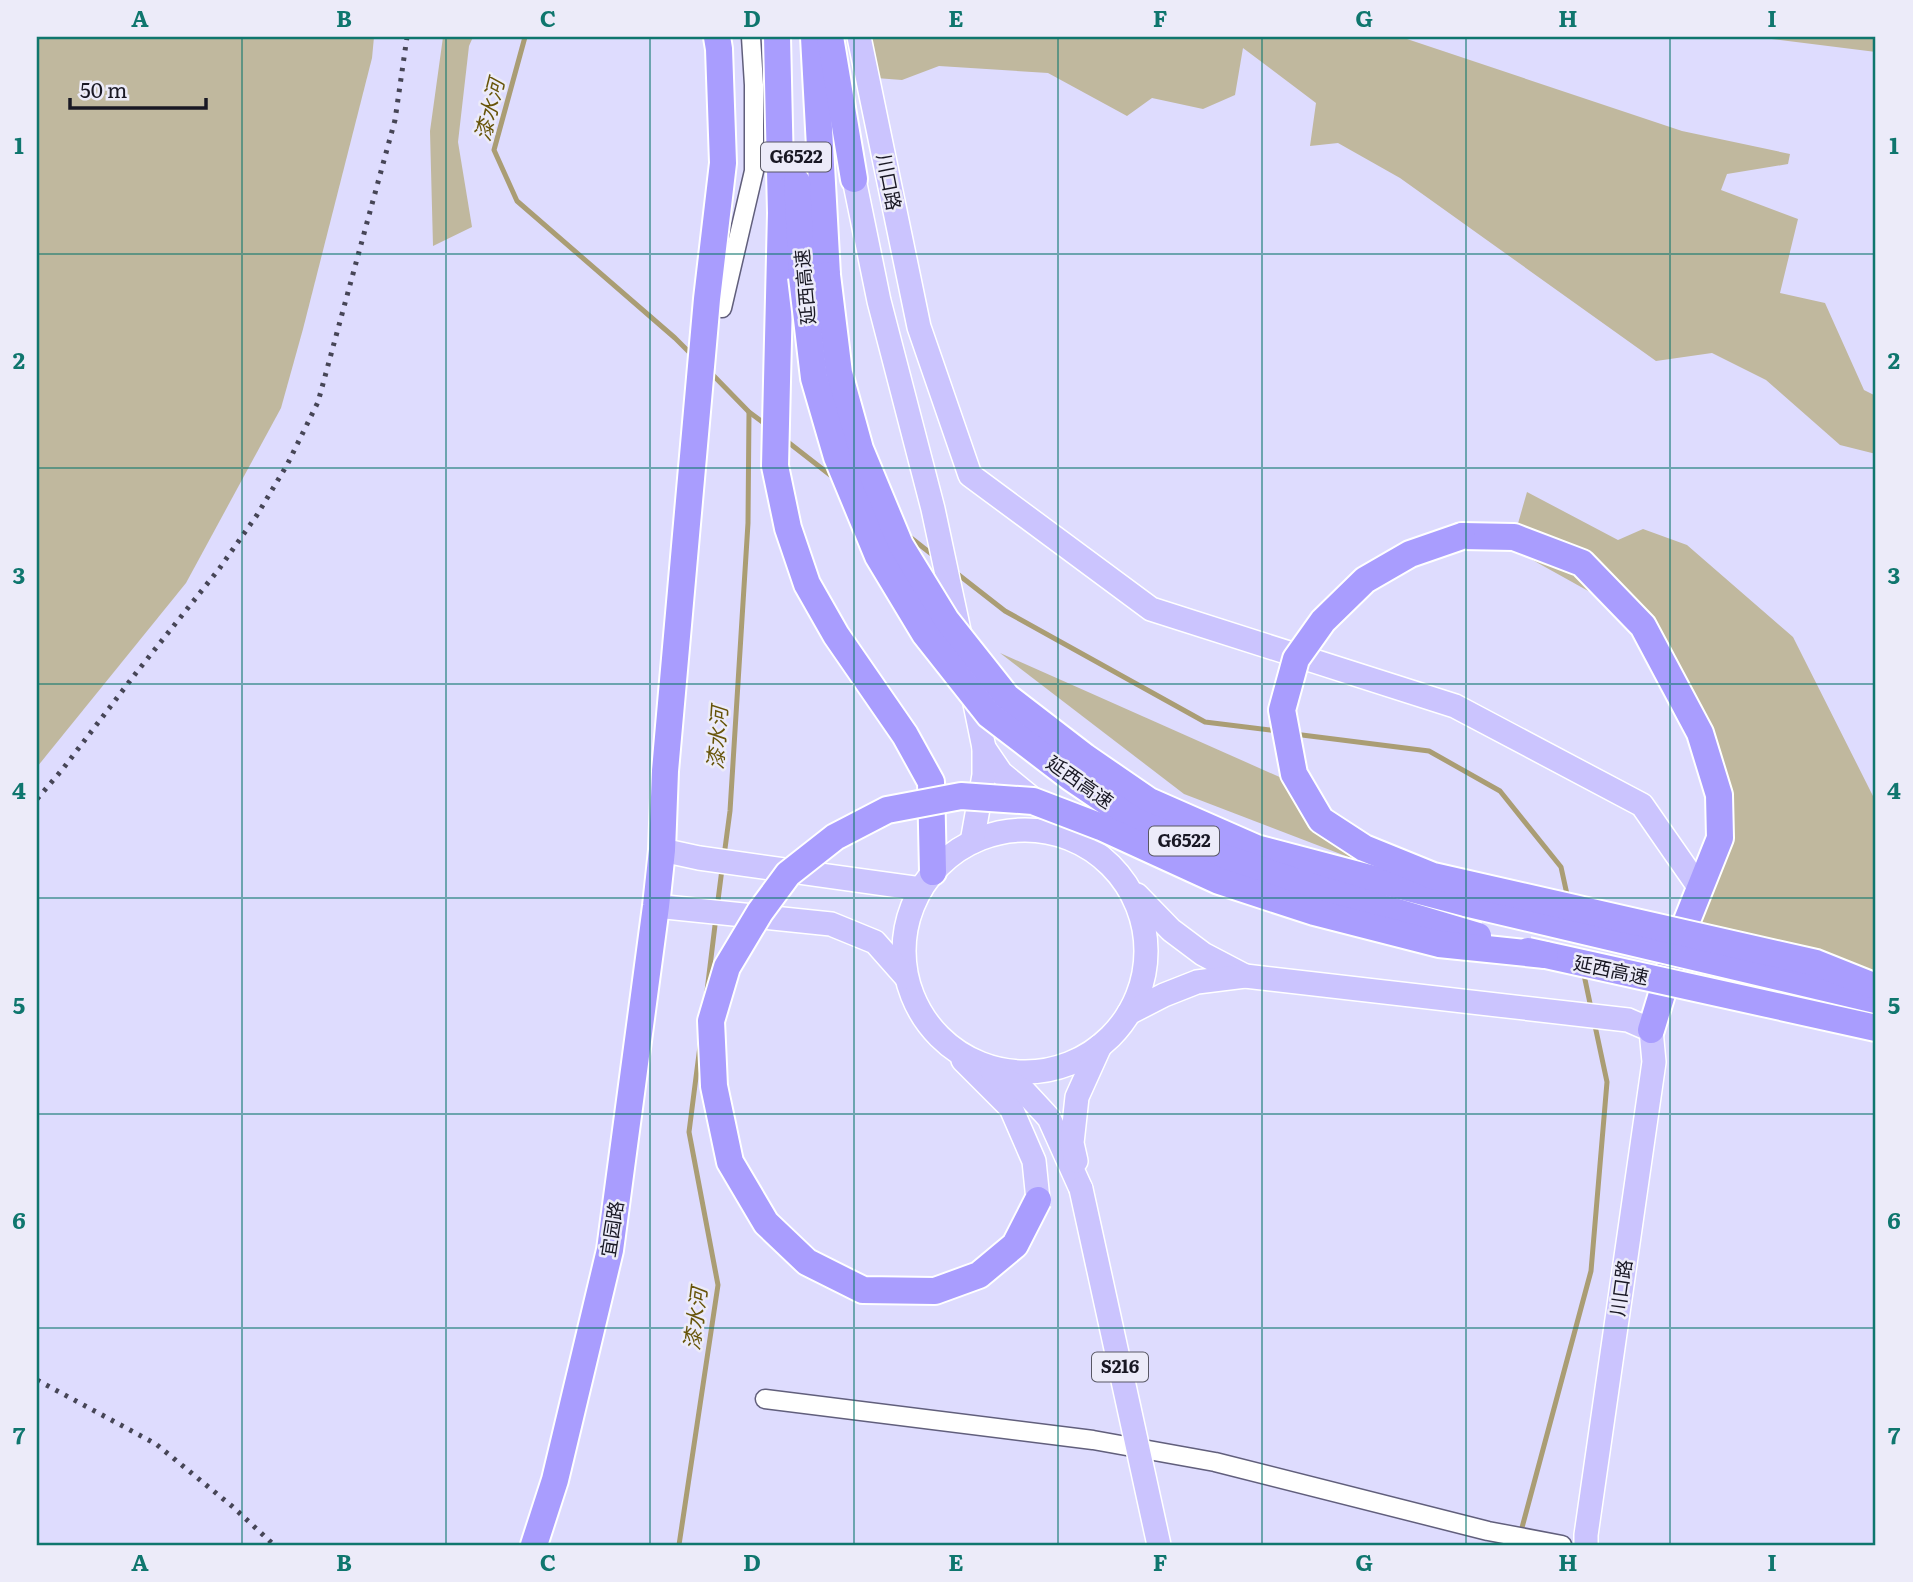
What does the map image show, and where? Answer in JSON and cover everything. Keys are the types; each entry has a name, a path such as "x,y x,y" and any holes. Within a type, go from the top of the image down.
{"highway":[{"path":"672,772 707,299 723,163 717,37"},
{"path":"672,772 694,597 737,135 731,37"},
{"path":"777,37 781,213 775,466 788,528 807,584 836,635 905,735 931,782 927,881"},
{"name":"延西高速","path":"789,37 815,276 838,373 860,449 900,545 946,620 1007,697 1085,757 1149,801 1256,848 1465,903 1876,1000"},
{"name":"延西高速","path":"814,37 814,378 837,457 878,556 925,634 989,715 1070,777 1135,821 1223,857 1320,889 1545,955 1876,1028"},
{"path":"830,37 854,179"},
{"path":"1639,1025 1676,948 1699,887 1720,838 1718,795 1700,733 1643,626 1582,563 1514,537 1462,536 1410,554 1365,580 1323,621 1296,659 1282,709 1294,774 1321,820 1364,848 1433,876 1816,963 1876,987"},
{"name":"宜园路","path":"534,1545 555,1479 610,1250 672,772"},
{"path":"1038,1200 1015,1245 979,1275 935,1291 863,1290 807,1262 766,1223 730,1162 714,1086 711,1021 727,967 760,912 788,874 835,837 887,810 961,796 1033,801 1101,827 1219,881 1314,912 1438,944 1545,955"}],"main road":[{"name":"川口路","path":"859,37 919,327"},
{"path":"854,179 879,301 933,509 984,748 984,775 972,842"},
{"path":"906,406 919,327"},
{"path":"919,327 970,475 1151,609 1455,706 1642,805 1699,887"},
{"path":"984,748 1001,772 1110,864 1171,930 1203,954 1245,976"},
{"path":"1038,1200 1034,1161 1011,1108 936,1034 917,1007 906,977 903,947 908,917 927,881 951,855 972,842 1011,831 1052,833 1090,849"},
{"path":"662,850 699,858 852,879 927,881"},
{"path":"980,1064 1011,1072 1042,1071 1073,1062 1100,1046 1116,1031 1129,1013 1142,982 1146,948 1140,914 1126,883"},
{"path":"656,906 831,924 875,942 906,977"},
{"path":"1129,1013 1197,982 1245,976 1557,1012 1639,1025"},
{"name":"川口路","path":"1586,1545 1654,1062 1639,1025"},
{"path":"936,1034 956,1051 1024,1091 1049,1118 1082,1189"},
{"path":"1082,1189 1072,1143 1077,1097 1100,1046"},
{"name":"S216","path":"1082,1189 1160,1545"}],"street":[{"path":"722,308 754,171 751,37"},
{"path":"765,1399 1093,1440 1201,1459 1488,1531 1559,1545"}],"shaded area":[{"path":"37,37 374,37 372,58 281,408 186,583 37,767"},
{"path":"443,37 473,37 469,46 458,142 472,227 433,246 430,131"},
{"path":"867,37 1401,37 1682,131 1790,154 1788,164 1727,174 1721,190 1798,219 1780,293 1825,303 1864,390 1876,396 1876,454 1840,445 1766,380 1712,353 1656,361 1400,178 1338,143 1310,146 1316,103 1243,48 1235,95 1203,109 1152,98 1127,116 1048,73 939,66 902,80 876,78"},
{"path":"1755,37 1876,37 1876,52"},
{"path":"1527,492 1618,540 1643,529 1687,545 1793,637 1876,802 1876,984 1695,939 1726,830 1706,741 1608,602 1511,548"},
{"path":"1000,653 1293,783 1364,863 1184,794"}],"waterway":[{"name":"漆水河","path":"525,37 494,150 517,201 694,357"},
{"name":"漆水河","path":"709,371 749,412 768,426"},
{"name":"漆水河","path":"724,856 730,811 748,523 749,412"},
{"path":"784,439 834,478"},
{"path":"906,534 934,556"},
{"path":"955,572 1005,611 1205,722 1278,731"},
{"path":"1294,734 1429,751 1500,791 1561,867 1568,899"},
{"name":"漆水河","path":"717,908 722,869"},
{"name":"漆水河","path":"707,991 716,917"},
{"path":"1583,970 1591,1008"},
{"path":"1520,1535 1591,1271 1607,1082 1594,1021"},
{"name":"漆水河","path":"679,1545 718,1285 689,1132 700,1046"}],"railway":[{"path":"37,799 219,569 257,515 287,465 318,402 395,120 407,37"},
{"path":"37,1380 156,1444 233,1507 274,1545"}]}
